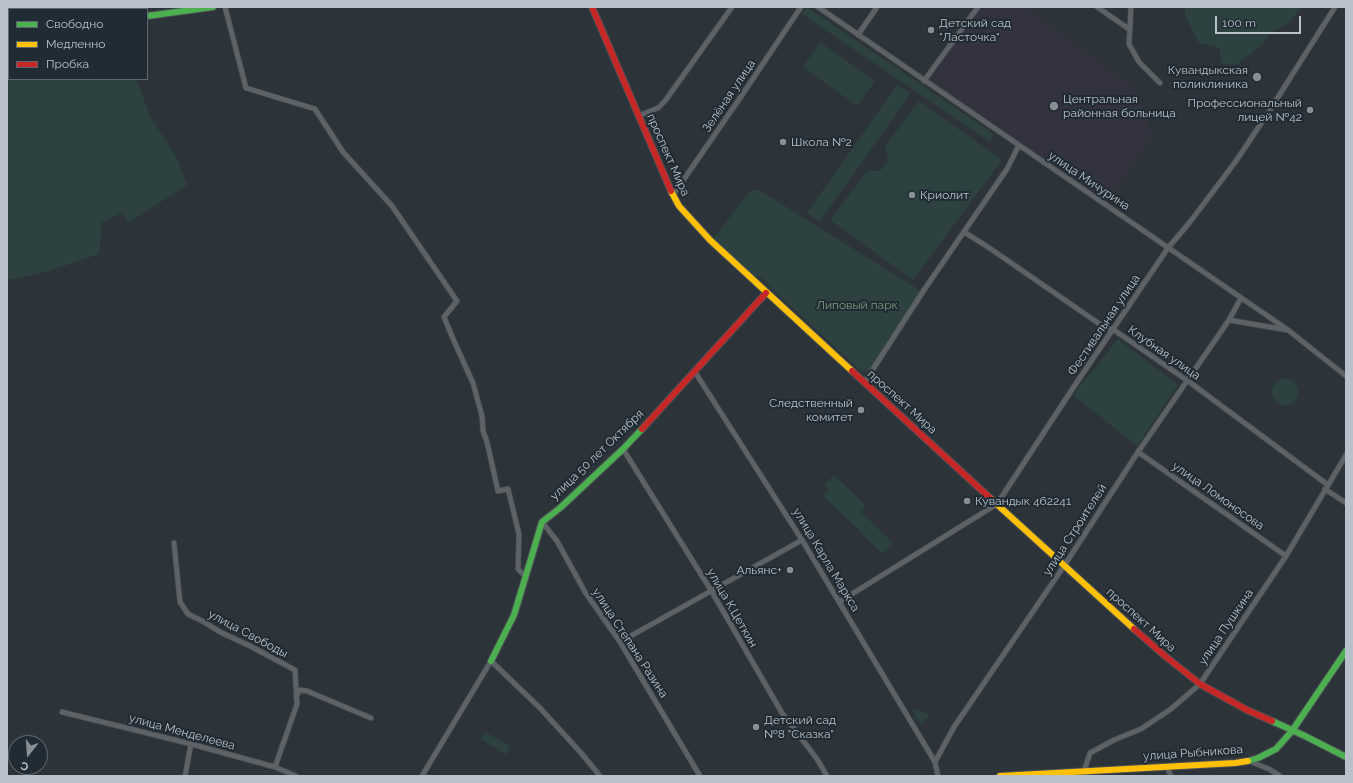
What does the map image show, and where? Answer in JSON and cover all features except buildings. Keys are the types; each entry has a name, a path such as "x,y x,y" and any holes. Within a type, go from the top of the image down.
{"main road":[{"path":"148,16 213,7"},
{"name":"проспект Мира","path":"592,7 673,195 679,206 710,240 1064,566 1165,656 1200,684 1247,710 1346,757"},
{"name":"улица 50 лет Октября","path":"542,522 560,508 622,449 695,372 766,293"},
{"path":"491,661 514,615 542,522"},
{"name":"улица Рыбникова","path":"1000,776 1086,773 1249,761 1271,752 1282,743 1292,731 1346,651"}],"street":[{"path":"225,7 246,88 315,109 343,152 392,206 457,301 444,316 473,383 482,416 483,431 487,442 498,491 508,490 519,534 518,569 525,576"},
{"path":"638,116 658,108 665,101 732,7"},
{"name":"Зелёная улица","path":"673,195 801,7"},
{"name":"улица Мичурина","path":"818,7 1288,330 1346,376"},
{"path":"858,34 877,7"},
{"path":"924,80 978,7"},
{"path":"1097,7 1129,29"},
{"path":"1131,7 1128,44 1139,62 1160,83"},
{"name":"Фестивальная улица","path":"839,602 997,504 1168,248 1190,222 1236,161 1273,106 1335,7"},
{"path":"864,382 924,290 1007,169 1019,145"},
{"name":"Клубная улица","path":"964,232 1101,325 1114,330 1188,381 1346,502"},
{"name":"улица Строителей","path":"935,762 954,727 1064,566 1138,452 1229,320 1241,298"},
{"path":"1229,320 1288,330"},
{"name":"улица Карла Маркса","path":"695,372 802,540 935,762"},
{"name":"улица К.Цеткин","path":"622,449 712,592 782,713 817,759 827,776"},
{"name":"улица Ломоносова","path":"1138,452 1286,556"},
{"name":"улица Пушкина","path":"1086,773 1085,768 1090,754 1114,740 1141,729 1171,709 1200,684 1286,556 1346,455"},
{"name":"улица Степана Разина","path":"542,522 557,541 585,592 620,642 700,776"},
{"path":"620,642 712,592 802,540"},
{"name":"улица Свободы","path":"174,543 180,602 188,614 295,670 297,704 275,767"},
{"path":"422,776 491,661 540,708 600,776"},
{"path":"296,696 300,690 306,691 371,718"},
{"name":"улица Менделеева","path":"62,712 191,744 275,767 296,776"},
{"path":"185,776 191,744"},
{"path":"1249,761 1269,769 1280,776"},
{"path":"935,762 938,776"},
{"path":"1167,767 1171,776"}],"shaded area":[{"name":"Центральная районная больница","path":"981,7 1026,7 1135,88 1153,136 1108,202 928,80"}],"green space":[{"path":"807,7 994,134 990,142 802,14"},
{"path":"1185,7 1302,7 1288,23 1270,34 1263,44 1236,65 1221,63 1220,48 1199,43 1185,15"},
{"path":"820,42 875,81 857,106 803,67"},
{"path":"7,63 8,80 136,80 151,118 177,158 187,185 128,223 122,213 102,222 99,254 46,272 7,280"},
{"path":"897,85 911,93 820,221 807,213"},
{"name":"Криолит","path":"919,101 1002,160 913,280 830,220 867,171 880,171 888,161 885,146"},
{"name":"Липовый парк","path":"759,190 921,291 869,371 862,371 859,369 770,287 762,277 751,276 713,239 749,192"},
{"path":"1118,339 1178,385 1137,446 1073,395"},
{"path":"1285,379 1294,383 1298,392 1294,401 1285,405 1276,401 1272,392 1276,383"},
{"path":"834,475 866,506 861,512 893,543 883,554 860,532 858,527 857,528 823,496 829,490 824,485"},
{"path":"911,708 930,715 921,725"},
{"path":"485,732 510,746 506,755 481,739"}],"traffic: fast":[{"path":"148,16 213,7"},
{"path":"491,661 514,615 542,522 560,508 623,449 642,429"},
{"path":"1248,761 1276,749 1292,731 1346,651"},
{"path":"1272,721 1346,757"}],"traffic: slow":[{"path":"671,191 679,206 710,240 852,371"},
{"path":"990,498 1134,629"},
{"path":"1000,776 1235,763 1248,761"}],"traffic: jam":[{"path":"592,7 671,191"},
{"path":"642,429 766,293"},
{"path":"852,371 990,498"},
{"path":"1134,629 1200,684 1247,710 1272,721"}],"place":[{"name":"Детский сад \"Ласточка\"","path":"931,30"},
{"name":"Кувандыкская поликлиника","path":"1257,77"},
{"name":"Центральная районная больница","path":"1054,106"},
{"name":"Профессиональный лицей №42","path":"1310,110"},
{"name":"Школа №2","path":"783,142"},
{"name":"Криолит","path":"912,195"},
{"name":"Следственный комитет","path":"861,410"},
{"name":"Кувандык 462241","path":"967,501"},
{"name":"Альянс+","path":"790,570"},
{"name":"Детский сад №8 \"Сказка\"","path":"756,727"}]}
